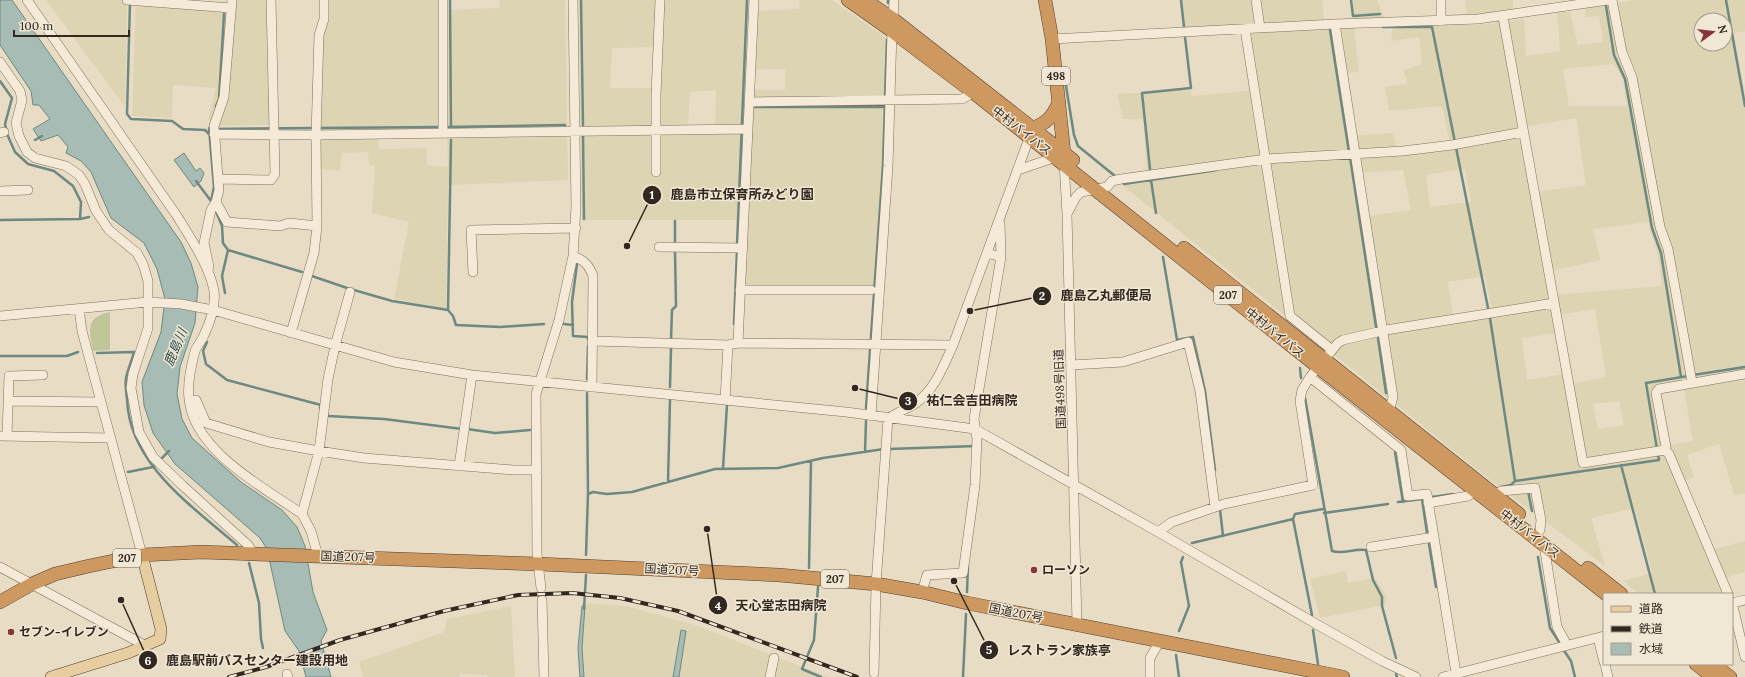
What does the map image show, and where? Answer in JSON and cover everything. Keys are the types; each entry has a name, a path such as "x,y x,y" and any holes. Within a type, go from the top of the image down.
{"highway":[{"name":"中村バイパス","path":"848,0 893,25"},
{"name":"中村バイパス","path":"865,0 893,25 978,90 1061,158 1101,188 1388,416 1496,495 1620,593"},
{"name":"498","path":"1045,0 1052,39 1059,102 1061,158"},
{"path":"1031,133 1052,116 1059,102"},
{"name":"中村バイパス","path":"1388,416 1406,436 1605,593"},
{"name":"国道207号","path":"0,602 32,584 55,574 142,555 201,552 539,564 780,575 876,584 922,592 968,603 1343,677"},
{"path":"1697,665 1713,677"},
{"path":"1714,665 1730,677"}],"main road":[{"path":"51,677 128,653 160,639 161,629 142,555"}],"street":[{"path":"27,0 176,216 197,248 209,276 214,292 209,309 205,334 196,350 190,377 188,398 192,414 200,430 210,444 238,470 302,514 311,531 318,556"},
{"path":"131,0 231,4 224,96 214,130 218,179 216,202 211,210 204,243 209,262 209,276"},
{"path":"218,179 271,180 275,174 271,0"},
{"path":"291,332 314,253 317,226 316,124 319,35 324,18 324,0"},
{"path":"443,0 443,128"},
{"path":"541,588 537,554 536,394 562,306 573,256 576,228 573,0"},
{"path":"656,172 656,95 660,0"},
{"path":"738,343 742,248 743,129 749,102 754,0"},
{"path":"871,416 872,344 888,166 889,100 894,0"},
{"path":"1256,0 1260,28"},
{"path":"1441,0 1442,21"},
{"path":"1052,39 1503,17 1608,0"},
{"path":"1612,0 1622,52 1632,77 1660,227 1668,249 1691,378"},
{"path":"1503,17 1583,463 1660,451 1666,447 1656,393 1659,389 1691,378 1745,374"},
{"path":"1335,24 1351,153 1393,397 1388,416"},
{"path":"1245,29 1290,316 1321,363 1401,450 1408,496 1427,494 1456,673"},
{"path":"0,62 20,91 22,100 16,123 19,136 28,152 34,158 66,166 79,176 85,184 96,211 109,230 137,253 143,264 148,281 148,328 133,374 131,388 138,432 153,457 257,553"},
{"path":"749,102 962,99 978,90"},
{"path":"214,130 316,135 443,128 575,131 743,129"},
{"path":"1067,214 1076,197 1082,192 1101,188 1112,181 1121,179 1351,153 1403,151 1456,144 1523,132"},
{"path":"874,673 876,584 888,419 895,413 915,403 932,387 940,374 953,345 1031,133"},
{"path":"1018,170 1061,158"},
{"name":"国道498号旧道","path":"1061,158 1067,214 1077,624"},
{"path":"0,191 28,190"},
{"path":"216,202 227,222 280,226 289,223 317,226"},
{"path":"922,592 927,575 963,573 975,485 977,446 974,419 1001,257 1000,219"},
{"path":"473,272 471,230 576,228"},
{"path":"659,247 742,248"},
{"path":"987,253 1001,257"},
{"path":"573,256 583,260 593,276 592,387"},
{"path":"740,290 871,290"},
{"path":"302,514 319,451 328,379 335,346 350,292"},
{"path":"0,316 157,302 209,309 394,362 472,375 725,400 975,429 1158,532 1324,629 1382,661 1416,677"},
{"path":"1158,532 1172,522 1220,506 1313,485 1300,401 1302,390 1321,363 1343,340 1554,303"},
{"path":"79,309 82,331 142,555"},
{"path":"593,341 728,345 738,343 953,345"},
{"path":"1071,365 1123,362 1188,342 1200,391 1220,506"},
{"path":"725,400 728,345"},
{"path":"43,375 9,376 8,401 3,436 111,438"},
{"path":"459,466 472,375"},
{"path":"196,400 206,423 269,442 364,458 513,470 536,470"},
{"path":"8,401 101,402"},
{"path":"915,403 916,421"},
{"path":"1398,448 1406,436"},
{"path":"1660,451 1669,454 1728,593"},
{"path":"1496,495 1501,492 1535,488 1541,520 1540,530"},
{"path":"1428,503 1468,496 1475,490"},
{"path":"1371,547 1434,537"},
{"path":"1544,545 1557,627 1564,646"},
{"path":"0,566 146,646"},
{"path":"542,600 544,677"},
{"path":"1733,603 1745,600"},
{"path":"1733,607 1745,657"},
{"path":"1443,677 1601,637 1603,654"},
{"path":"1150,677 1150,658 1160,641"},
{"path":"770,677 774,658"},
{"path":"1605,665 1608,677"}],"shaded area":[{"path":"46,0 127,0 125,107"},
{"path":"136,0 233,11 234,0 268,0 272,125 219,126 208,120 216,88 173,85 172,118 132,116"},
{"path":"326,0 447,0 448,10 499,8 500,0 565,0 568,180 448,185 446,309 394,299 409,222 372,213 375,166 369,165 368,152 342,153 340,171 320,169 321,35","holes":["447,135 448,167 427,165 427,148 379,149 378,137"]},
{"path":"579,0 749,0 749,11 799,9 800,0 832,0 891,41 877,287 742,288 745,220 582,220","holes":["660,47 658,88 610,88 612,48","785,69 785,90 746,90 748,70","716,90 715,126 688,126 690,92"]},
{"path":"1180,0 1322,0 1324,21 1183,28"},
{"path":"1352,0 1377,0 1384,17 1355,19"},
{"path":"1465,0 1513,0 1513,10 1467,16"},
{"path":"1635,0 1745,0 1745,31 1734,33 1745,95 1745,493 1734,495 1719,444 1687,455 1694,477 1678,484 1707,551 1745,541 1745,572 1718,580 1724,593 1638,593 1623,581 1652,573 1635,508 1591,518 1605,566 1494,483 1126,188 1117,175 1147,171 1143,119 1123,119 1117,94 1191,90 1192,96 1249,91 1241,33 1354,27 1359,72 1341,73 1350,136 1393,133 1398,155 1451,148 1442,106 1389,111 1385,87 1408,84 1404,70 1422,64 1419,37 1391,41 1393,25 1478,25 1524,19 1526,56 1560,51 1557,12 1570,12 1578,45 1603,42 1599,16 1586,17 1585,8","holes":["1614,64 1623,79 1627,106 1569,106 1563,69","1576,118 1586,185 1530,193 1519,128","1465,168 1471,202 1430,207 1426,175","1403,170 1411,210 1361,217 1355,173","1648,222 1658,256 1662,286 1555,295 1551,271 1600,260 1593,229","1485,276 1493,315 1454,321 1448,282","1595,309 1606,377 1565,385 1563,374 1527,380 1522,338 1557,333 1553,316","1684,390 1693,441 1662,446 1653,395","1619,401 1624,425 1598,429 1593,404"]},
{"path":"1346,571 1348,583 1375,578 1387,597 1385,605 1320,618 1310,579"},
{"path":"582,603 626,606 695,625 828,677 579,677 578,648"},
{"path":"511,606 515,677 487,677 487,675 460,674 459,677 363,677 359,662 444,632 447,619"}],"green space":[{"path":"110,312 110,350 93,351 90,331 93,321 96,317"}],"water":[{"name":"鹿島川","path":"0,0 12,0 181,242 191,263 198,287 195,323 180,367 177,394 182,419 192,438 241,482 282,510 297,527 305,546 313,592 327,630 321,641 331,677 306,677 299,651 285,631 267,549 260,538 175,464 153,433 144,405 142,382 161,332 165,299 157,269 144,243 111,218 91,172 81,161 66,153 68,147 58,135 41,141 33,129 50,119 39,105 33,105 31,91 0,45"},
{"path":"184,153 196,171 200,168 204,173 201,181 194,187 174,160"},
{"path":"582,606 585,606 582,648 584,677 580,677 578,648"},
{"path":"681,630 686,631 679,677 673,677"}],"waterway":[{"path":"450,0 451,127"},
{"path":"581,0 583,125"},
{"path":"737,245 747,0"},
{"path":"1181,0 1184,27"},
{"path":"1351,0 1353,16 1380,14"},
{"path":"1726,0 1745,106"},
{"path":"130,2 127,114 131,119 172,121 183,129 205,130 209,134"},
{"path":"1606,6 1614,55 1625,79 1652,228 1661,253 1681,377"},
{"path":"216,106 219,99 224,14"},
{"path":"1383,27 1432,27 1490,318 1515,481 1659,460 1658,454"},
{"path":"1330,30 1349,152"},
{"path":"1150,169 1142,93 1191,88 1185,37"},
{"path":"885,97 887,40"},
{"path":"1064,74 1074,135 1078,146 1115,176"},
{"path":"0,81 12,98 5,124 7,134 15,152 28,164 54,171 73,186 81,202 80,219"},
{"path":"866,408 883,165 885,102"},
{"path":"754,107 885,107"},
{"path":"446,127 565,125"},
{"path":"209,129 441,127"},
{"path":"209,128 214,187 211,201"},
{"path":"583,135 584,219"},
{"path":"35,140 42,136"},
{"path":"448,310 451,140"},
{"path":"1350,157 1376,327"},
{"path":"1124,184 1217,170"},
{"path":"1151,180 1156,213"},
{"path":"196,181 211,201"},
{"path":"215,209 222,226 223,243 228,250 302,272"},
{"path":"0,220 80,219 89,217"},
{"path":"675,221 675,243"},
{"path":"225,293 222,276 228,250"},
{"path":"734,324 737,250"},
{"path":"671,340 672,310 676,306 675,251"},
{"path":"1163,257 1177,340 1193,337 1205,391 1215,470"},
{"path":"577,264 572,302 573,336 588,337 588,339"},
{"path":"312,276 392,301 448,310 453,316 456,325 500,327 544,324"},
{"path":"564,324 573,325"},
{"path":"1378,338 1386,393"},
{"path":"207,342 203,351 206,364 227,380 321,405 320,408"},
{"path":"587,379 588,346"},
{"path":"670,387 671,348"},
{"path":"0,356 67,356 78,352"},
{"path":"97,353 134,352 126,378 126,388 130,422 139,444 151,463 166,482 201,515 237,545"},
{"path":"1693,375 1745,367"},
{"path":"1300,368 1301,378"},
{"path":"1657,449 1646,383 1688,376"},
{"path":"586,555 588,494 587,393"},
{"path":"1305,398 1332,551 1340,552 1366,550 1373,580 1382,597 1382,606 1396,658"},
{"path":"668,482 670,400"},
{"path":"723,468 727,405"},
{"path":"328,416 384,419 462,429"},
{"path":"865,452 866,421"},
{"path":"467,429 495,433 530,430"},
{"path":"889,449 976,446"},
{"path":"588,494 593,492 607,494 632,492 715,469 778,468 823,458 884,449"},
{"path":"162,458 169,451"},
{"path":"1395,452 1403,502"},
{"path":"809,568 811,461"},
{"path":"128,472 153,467 155,465"},
{"path":"1621,465 1655,593"},
{"path":"1501,487 1511,485 1515,481"},
{"path":"1528,491 1532,511"},
{"path":"1432,497 1453,494"},
{"path":"1398,502 1422,499 1427,533"},
{"path":"1324,513 1388,504"},
{"path":"1220,509 1223,536"},
{"path":"1312,615 1293,519 1295,514 1323,509"},
{"path":"1192,543 1293,519"},
{"path":"1429,544 1436,587"},
{"path":"1179,631 1189,606 1181,562 1183,557"},
{"path":"1538,557 1550,628 1561,645"},
{"path":"249,563 259,603 263,648"},
{"path":"967,592 968,566"},
{"path":"584,609 586,575"},
{"path":"818,587 814,640 802,669 821,677"},
{"path":"963,677 966,614"},
{"path":"1313,630 1318,664"},
{"path":"1563,649 1571,661 1575,677"},
{"path":"1176,655 1179,677"}],"railway":[{"path":"229,677 266,667 340,640 444,611 518,595 572,593 620,598 678,611 857,677"}],"place":[{"name":"鹿島市立保育所みどり園","path":"627,246"},
{"name":"鹿島乙丸郵便局","path":"970,311"},
{"name":"祐仁会吉田病院","path":"855,388"},
{"name":"天心堂志田病院","path":"707,529"},
{"name":"ローソン","path":"1034,570"},
{"name":"レストラン家族亭","path":"954,581"},
{"name":"鹿島駅前バスセンター建設用地","path":"121,600"},
{"name":"セブン-イレブン","path":"11,632"}]}
